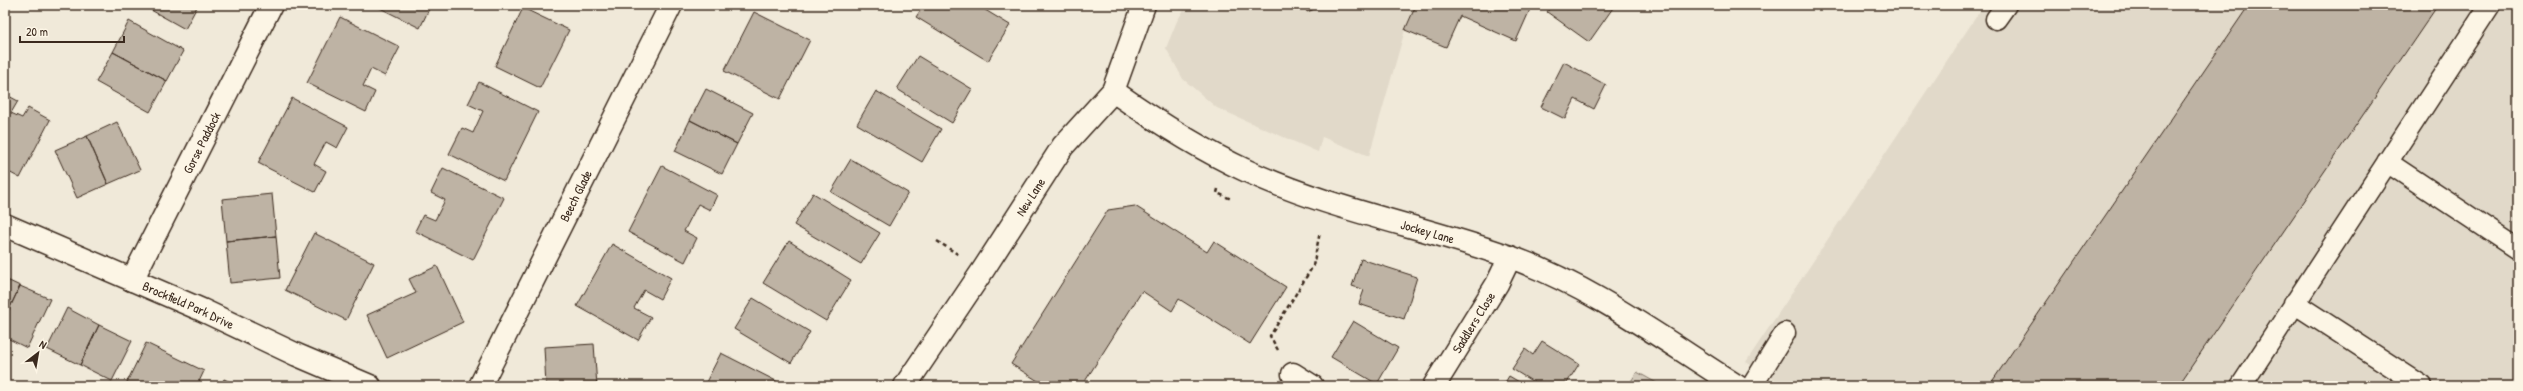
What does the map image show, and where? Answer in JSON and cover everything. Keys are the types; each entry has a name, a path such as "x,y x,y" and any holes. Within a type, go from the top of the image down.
{"street":[{"name":"Gorse Paddock","path":"132,280 271,5"},
{"name":"Beech Glade","path":"480,386 671,5"},
{"name":"New Lane","path":"905,386 979,276 1063,146 1113,90 1144,5"},
{"name":"Jockey Lane","path":"1113,90 1192,144 1248,172 1356,210 1510,257 1571,285 1737,386"},
{"name":"Brockfield Park Drive","path":"5,225 370,386"},
{"name":"Saddlers Close","path":"1434,386 1497,284 1510,257"}],"lane":[{"path":"2241,386 2490,5"},
{"path":"2387,162 2518,249"},
{"path":"2294,303 2422,386"},
{"path":"1752,386 1785,333"}],"path":[{"path":"1222,159 1217,193 1232,199"},
{"path":"1313,229 1328,234"},
{"path":"1305,383 1270,336 1313,266 1320,232"}],"shaded area":[{"path":"1187,5 1416,5 1405,30 1369,156 1322,137 1318,152 1217,108 1183,79 1166,48 1177,21"},
{"path":"1984,5 2518,5 2518,386 1785,386 1746,362"},
{"path":"1637,372 1662,386 1628,386"}],"building":[{"path":"142,5 198,5 185,29"},
{"path":"374,5 421,5 429,9 420,28"},
{"path":"924,5 977,5 1010,25 988,61 916,17"},
{"path":"1305,5 1325,5 1307,12"},
{"path":"1416,5 1532,5 1516,41 1460,16 1446,47 1405,30"},
{"path":"1552,5 1615,5 1589,42 1547,12"},
{"path":"2249,5 2438,5 2178,386 1989,386"},
{"path":"523,8 569,30 540,88 495,66"},
{"path":"754,12 810,40 780,99 724,71"},
{"path":"340,17 400,47 385,76 371,69 363,86 375,92 366,112 307,83"},
{"path":"129,21 183,51 167,81 113,52"},
{"path":"113,52 167,81 150,112 96,82"},
{"path":"918,56 972,89 952,123 897,89"},
{"path":"1564,62 1606,85 1594,109 1575,99 1565,119 1541,107"},
{"path":"479,82 538,112 504,181 449,154 462,128 473,133 483,111 468,104"},
{"path":"706,89 753,113 737,144 690,120"},
{"path":"876,91 941,129 922,162 857,124"},
{"path":"5,94 18,101 11,113 22,118 28,108 50,120 20,178 5,170"},
{"path":"292,98 348,127 337,148 326,142 314,164 326,171 315,192 258,163"},
{"path":"690,120 737,144 722,174 675,151"},
{"path":"117,122 140,170 108,184 87,136"},
{"path":"87,136 108,184 77,198 55,150"},
{"path":"851,159 908,193 889,226 831,192"},
{"path":"662,166 717,195 710,210 698,204 684,231 697,238 685,262 628,232"},
{"path":"443,168 504,198 473,260 415,231 423,215 435,220 445,200 431,193"},
{"path":"813,193 880,233 861,264 794,225"},
{"path":"272,194 276,236 226,241 222,199"},
{"path":"1135,206 1207,252 1214,241 1286,287 1250,344 1179,299 1172,311 1142,291 1082,386 1046,386 1011,364 1108,210"},
{"path":"314,233 374,263 346,320 285,290"},
{"path":"276,236 280,278 230,283 226,241"},
{"path":"789,241 851,280 826,321 763,283"},
{"path":"612,244 671,278 660,299 644,290 634,308 651,317 638,340 577,306"},
{"path":"1361,259 1417,277 1404,319 1359,304 1364,290 1352,286"},
{"path":"437,266 463,322 387,358 367,315 416,293 409,279"},
{"path":"5,279 20,286 5,318"},
{"path":"20,286 50,299 27,348 5,337 5,318"},
{"path":"753,298 810,332 791,363 734,329"},
{"path":"67,308 99,325 80,365 47,349"},
{"path":"1353,321 1398,348 1377,384 1331,357"},
{"path":"99,325 132,341 112,381 80,365"},
{"path":"1542,341 1579,364 1565,386 1540,386 1512,369 1525,349 1533,355"},
{"path":"146,343 204,371 197,386 130,386 126,384"},
{"path":"594,344 597,386 546,386 544,347"},
{"path":"721,353 782,384 782,386 704,386"},
{"path":"1509,376 1526,386 1503,386"},
{"path":"224,379 239,386 221,386"}]}
